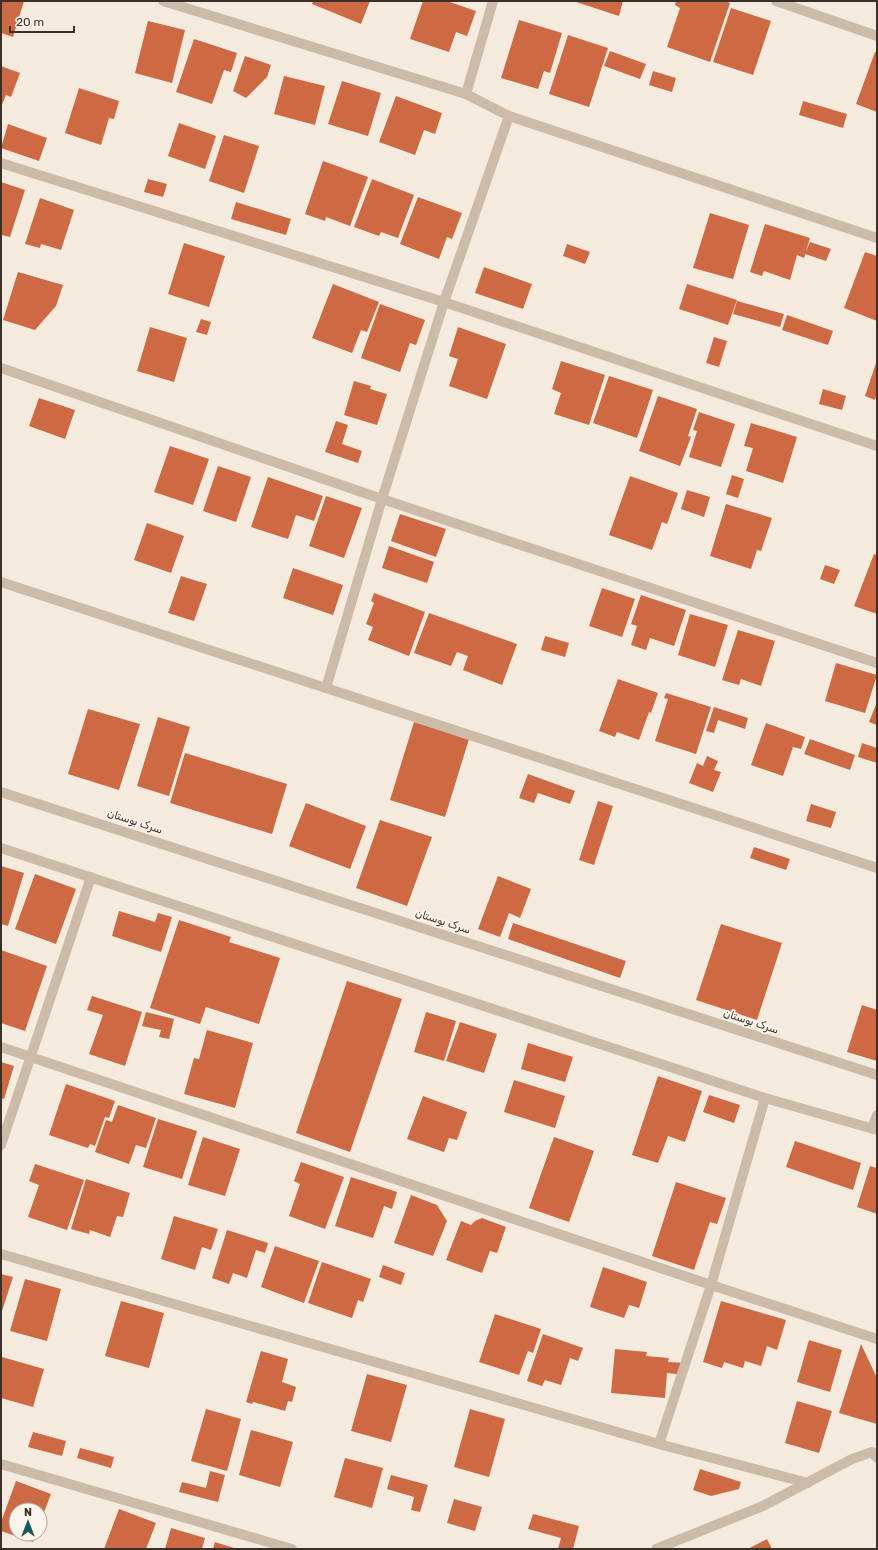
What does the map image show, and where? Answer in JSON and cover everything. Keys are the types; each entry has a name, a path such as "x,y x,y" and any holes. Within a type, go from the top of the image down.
{"street":[{"path":"163,1 466,94 509,116 877,238"},
{"path":"466,94 493,1"},
{"path":"776,1 877,36"},
{"path":"326,688 382,499 444,302 509,116"},
{"path":"1,163 444,302 877,446"},
{"path":"1,368 382,499 877,663"},
{"path":"1,582 877,868"},
{"name":"سرک بوستان","path":"1,792 877,1075"},
{"path":"1,848 765,1098 875,1129 877,1115"},
{"path":"1,1145 91,877"},
{"path":"1,1047 32,1056 711,1285 877,1339"},
{"path":"659,1444 711,1285 765,1098"},
{"path":"1,1254 659,1444 808,1483"},
{"path":"656,1549 763,1506 852,1459 872,1452 877,1458"},
{"path":"1,1464 292,1549"}],"building":[{"path":"1,1 24,1 13,37 1,33"},
{"path":"313,1 370,1 361,24 312,4"},
{"path":"423,1 447,1 476,11 467,36 456,32 449,52 410,39"},
{"path":"573,1 623,1 619,16"},
{"path":"676,1 725,1 730,3 710,62 667,47 680,8 675,5"},
{"path":"731,8 771,21 753,75 713,62"},
{"path":"519,20 562,33 550,73 544,71 538,89 501,78"},
{"path":"148,21 185,30 172,83 135,73"},
{"path":"568,35 608,48 589,107 549,94"},
{"path":"194,39 237,53 231,72 224,70 212,104 176,92"},
{"path":"610,51 646,64 640,79 604,66"},
{"path":"875,52 877,52 877,112 856,104"},
{"path":"245,56 271,65 267,77 246,98 233,91"},
{"path":"1,66 20,73 11,97 6,95 1,107"},
{"path":"653,71 676,78 672,92 649,85"},
{"path":"284,76 325,86 315,125 274,114"},
{"path":"342,81 381,93 368,136 328,124"},
{"path":"79,88 119,101 114,119 109,118 101,145 65,133"},
{"path":"396,96 442,113 435,134 424,130 415,155 379,142"},
{"path":"803,101 847,114 843,128 799,115"},
{"path":"179,123 216,136 205,169 168,156"},
{"path":"8,124 47,138 39,161 1,148"},
{"path":"224,135 259,146 244,193 209,181"},
{"path":"323,161 368,177 350,226 326,217 325,221 305,214"},
{"path":"148,179 167,184 163,197 144,192"},
{"path":"372,179 414,195 398,238 381,232 379,236 354,227"},
{"path":"1,182 25,190 10,237 1,235"},
{"path":"418,197 462,213 452,239 447,237 439,259 400,244"},
{"path":"40,198 74,210 61,250 41,244 40,248 25,244"},
{"path":"236,202 291,219 286,235 231,219"},
{"path":"710,213 749,225 733,279 693,268"},
{"path":"765,224 810,238 804,258 797,255 790,280 764,271 762,276 750,272"},
{"path":"810,242 831,249 826,261 805,254"},
{"path":"184,243 225,256 209,307 168,294"},
{"path":"567,244 590,252 585,264 563,256"},
{"path":"865,252 877,256 877,321 844,308"},
{"path":"484,267 532,284 523,309 475,293"},
{"path":"18,272 63,285 56,306 35,330 3,320"},
{"path":"333,284 379,302 367,332 361,330 352,353 312,338"},
{"path":"687,284 737,300 728,325 679,309"},
{"path":"737,301 784,314 780,327 733,314"},
{"path":"380,304 425,320 416,345 410,343 400,372 361,358"},
{"path":"787,315 833,331 828,345 782,330"},
{"path":"201,319 211,322 207,335 196,332"},
{"path":"150,327 187,338 174,382 137,371"},
{"path":"458,327 506,344 487,399 449,386 458,359 449,356"},
{"path":"714,337 727,341 719,367 706,363"},
{"path":"877,360 877,393 875,400 865,396"},
{"path":"561,361 605,375 589,425 554,414 561,393 552,389"},
{"path":"609,376 653,390 637,438 593,423"},
{"path":"354,381 371,386 370,389 387,394 377,425 344,415"},
{"path":"823,389 846,396 842,410 819,404"},
{"path":"658,396 697,409 688,436 691,437 680,466 639,451"},
{"path":"39,398 75,410 65,439 29,426"},
{"path":"699,412 735,424 721,467 689,457 697,431 693,430"},
{"path":"336,421 348,425 342,444 362,451 358,463 325,452"},
{"path":"751,423 797,437 783,483 746,471 753,448 744,446"},
{"path":"170,446 209,459 193,505 154,492"},
{"path":"218,466 251,477 236,522 203,511"},
{"path":"732,475 744,479 738,498 726,494"},
{"path":"630,476 678,493 667,524 662,522 652,550 609,535"},
{"path":"268,477 323,496 314,521 296,515 288,539 251,527"},
{"path":"687,490 710,497 704,517 681,509"},
{"path":"326,496 362,508 344,558 309,546"},
{"path":"726,504 772,518 761,551 757,550 751,569 710,556"},
{"path":"400,514 446,529 436,557 391,541"},
{"path":"147,523 184,536 171,573 134,560"},
{"path":"389,546 434,562 427,583 382,568"},
{"path":"874,554 877,555 877,614 854,606"},
{"path":"825,565 840,570 834,584 820,579"},
{"path":"293,568 343,585 333,615 283,598"},
{"path":"181,576 207,584 194,621 168,613"},
{"path":"602,588 635,599 622,637 589,626"},
{"path":"374,593 425,612 409,656 368,640 373,627 366,624 374,603 371,601"},
{"path":"641,595 686,610 674,646 650,638 646,650 631,645 637,626 631,624"},
{"path":"429,613 517,644 502,685 463,670 468,656 457,652 451,666 414,653"},
{"path":"690,614 728,625 715,667 678,655"},
{"path":"738,630 775,641 761,686 741,679 739,685 722,680"},
{"path":"545,636 569,643 565,657 541,650"},
{"path":"836,663 877,675 865,713 825,701"},
{"path":"618,679 658,693 651,713 649,712 639,740 617,732 615,737 599,731"},
{"path":"666,693 711,707 696,754 655,741 668,699 664,698"},
{"path":"877,702 877,725 869,722"},
{"path":"714,707 748,718 745,729 718,720 714,733 706,731"},
{"path":"88,709 140,724 119,790 68,774"},
{"path":"158,717 190,727 169,796 137,786"},
{"path":"414,722 469,739 445,817 390,800"},
{"path":"766,723 805,737 801,749 793,747 783,776 751,765"},
{"path":"810,739 855,755 850,770 804,754"},
{"path":"862,743 877,748 877,763 858,757"},
{"path":"185,753 287,784 272,834 170,803"},
{"path":"707,756 718,761 714,770 721,772 713,792 689,783 697,763 703,766"},
{"path":"528,774 575,791 570,804 538,793 534,803 519,798"},
{"path":"598,801 613,806 594,865 579,860"},
{"path":"306,803 366,826 350,869 289,846"},
{"path":"811,804 836,812 831,828 806,821"},
{"path":"380,820 432,837 407,906 356,888"},
{"path":"754,847 790,859 786,870 750,858"},
{"path":"1,866 24,873 8,926 1,924"},
{"path":"35,874 76,889 56,944 15,929"},
{"path":"498,876 531,889 520,918 509,913 500,937 478,929"},
{"path":"119,911 155,922 158,913 172,917 161,952 112,936"},
{"path":"179,920 231,937 229,942 280,958 259,1024 206,1007 200,1024 150,1008"},
{"path":"513,923 626,961 620,978 508,939"},
{"path":"721,924 782,943 757,1020 696,1000"},
{"path":"1,950 47,966 25,1031 1,1023"},
{"path":"347,981 402,999 350,1152 296,1133"},
{"path":"92,996 142,1012 125,1066 89,1054 103,1015 87,1010"},
{"path":"862,1005 877,1010 877,1061 847,1052"},
{"path":"146,1012 174,1019 169,1039 159,1037 161,1030 142,1026"},
{"path":"426,1012 456,1021 444,1061 414,1052"},
{"path":"460,1022 497,1034 484,1073 446,1061"},
{"path":"207,1030 253,1043 235,1108 184,1094 194,1058 199,1059"},
{"path":"528,1043 573,1057 565,1082 521,1069"},
{"path":"1,1062 14,1066 4,1099 1,1098"},
{"path":"658,1076 702,1091 685,1142 668,1136 658,1163 632,1155"},
{"path":"514,1080 565,1096 555,1128 504,1112"},
{"path":"66,1084 115,1101 109,1118 105,1117 95,1146 90,1144 88,1148 49,1135"},
{"path":"709,1095 740,1105 734,1123 703,1112"},
{"path":"423,1096 467,1112 457,1140 449,1138 444,1152 407,1139"},
{"path":"118,1105 156,1118 146,1148 136,1145 129,1164 95,1152 106,1120 112,1122"},
{"path":"158,1119 197,1131 182,1179 143,1167"},
{"path":"203,1137 240,1149 225,1196 188,1185"},
{"path":"554,1137 594,1151 569,1222 529,1208"},
{"path":"795,1141 861,1163 853,1190 786,1167"},
{"path":"301,1162 344,1177 325,1229 289,1216 300,1184 294,1181"},
{"path":"35,1164 84,1180 67,1230 28,1217 39,1185 29,1181"},
{"path":"870,1166 877,1168 877,1214 857,1207"},
{"path":"351,1177 397,1192 392,1209 384,1206 373,1238 335,1226"},
{"path":"86,1179 130,1193 123,1217 117,1216 110,1237 90,1230 89,1234 71,1229"},
{"path":"676,1182 726,1198 717,1224 710,1222 694,1270 652,1256"},
{"path":"411,1195 437,1205 447,1221 433,1256 394,1243"},
{"path":"174,1216 218,1229 211,1250 202,1247 195,1270 161,1259"},
{"path":"482,1218 506,1227 497,1253 490,1251 482,1273 446,1260 461,1221 471,1225 475,1221"},
{"path":"227,1230 268,1243 265,1253 256,1250 247,1278 233,1273 229,1284 212,1278"},
{"path":"275,1246 319,1261 304,1303 261,1287"},
{"path":"322,1262 371,1279 363,1302 358,1300 352,1318 308,1303"},
{"path":"383,1265 405,1273 401,1285 379,1277"},
{"path":"603,1267 647,1282 639,1308 629,1305 624,1318 590,1307"},
{"path":"1,1274 13,1277 1,1314"},
{"path":"25,1279 61,1289 47,1341 10,1331"},
{"path":"121,1301 164,1313 149,1368 105,1356"},
{"path":"721,1301 786,1320 777,1350 767,1346 761,1366 745,1361 743,1368 724,1362 722,1368 703,1362"},
{"path":"495,1314 541,1329 533,1353 528,1351 519,1375 479,1362"},
{"path":"543,1334 583,1348 578,1361 570,1358 561,1385 545,1380 542,1386 527,1381"},
{"path":"809,1340 842,1350 830,1392 797,1382"},
{"path":"861,1344 877,1378 877,1424 839,1413"},
{"path":"615,1349 647,1352 646,1356 669,1358 668,1362 686,1363 685,1375 667,1373 665,1398 611,1393"},
{"path":"261,1351 288,1359 282,1382 296,1387 292,1402 288,1401 285,1411 253,1402 252,1404 246,1402"},
{"path":"2,1357 44,1369 33,1407 1,1398"},
{"path":"367,1374 407,1385 391,1442 351,1431"},
{"path":"797,1401 832,1411 819,1453 785,1443"},
{"path":"206,1409 241,1419 227,1471 191,1461"},
{"path":"470,1409 505,1419 489,1477 454,1467"},
{"path":"251,1430 293,1442 280,1487 239,1475"},
{"path":"33,1432 66,1441 62,1456 28,1447"},
{"path":"80,1448 114,1457 111,1468 77,1458"},
{"path":"345,1458 383,1468 372,1508 334,1497"},
{"path":"700,1469 741,1482 739,1489 711,1496 693,1490"},
{"path":"210,1471 225,1475 218,1502 179,1492 182,1482 206,1488"},
{"path":"391,1475 428,1485 420,1512 411,1510 414,1497 387,1489"},
{"path":"16,1481 51,1494 48,1502 8,1502"},
{"path":"454,1499 482,1507 475,1531 447,1523"},
{"path":"8,1503 8,1533 1,1531 1,1522"},
{"path":"119,1509 156,1523 146,1549 104,1549"},
{"path":"533,1514 579,1526 573,1549 558,1549 561,1538 528,1529"},
{"path":"171,1528 205,1538 202,1549 165,1549"},
{"path":"767,1539 772,1549 748,1549"},
{"path":"215,1542 237,1549 213,1549"}]}
